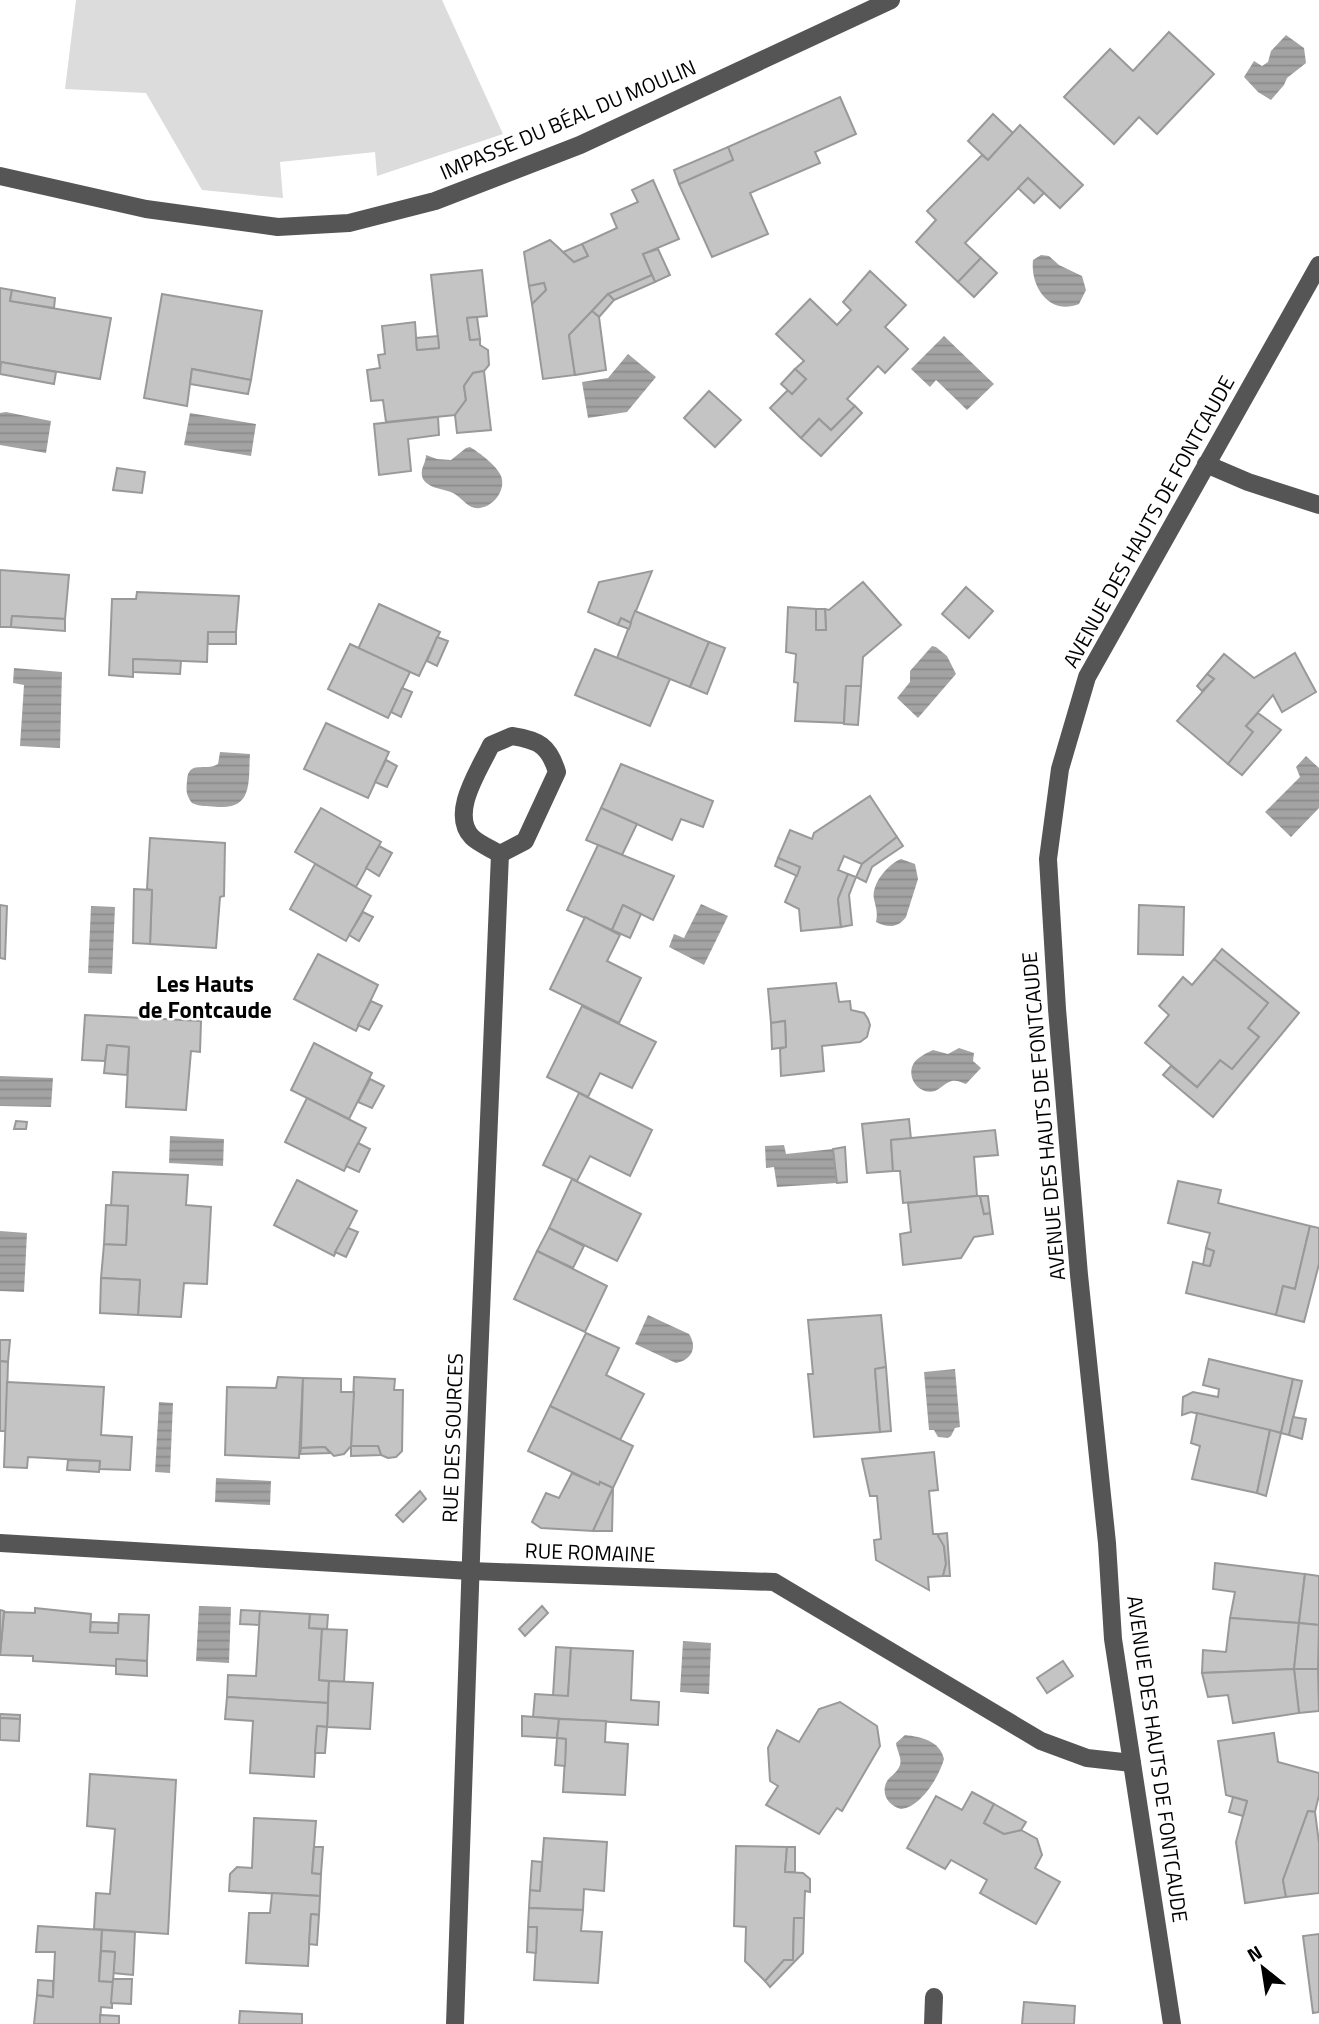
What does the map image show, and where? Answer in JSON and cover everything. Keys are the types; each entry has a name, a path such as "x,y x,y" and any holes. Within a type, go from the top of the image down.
{"street":[{"name":"IMPASSE DU BÉAL DU MOULIN","path":"0,176 146,209 278,227 349,223 435,201 580,145 891,0"},
{"name":"AVENUE DES HAUTS DE FONTCAUDE","path":"1172,2024 1113,1639 1107,1543 1077,1262 1048,859 1059,769 1087,677 1319,265"},
{"path":"1206,464 1248,482 1319,505"},
{"path":"512,736 534,739 552,755 557,772 525,841 500,854 473,838 464,826 463,806 491,745 512,736"},
{"name":"RUE DES SOURCES","path":"454,2024 500,854"},
{"name":"RUE ROMAINE","path":"0,1543 470,1571 774,1582 1041,1741 1087,1758 1132,1763"},
{"path":"933,2024 934,1997"}],"shaded area":[{"path":"76,0 442,0 503,134 377,176 375,152 280,162 283,198 202,190 146,93 65,89"},
{"path":"1286,35 1304,48 1306,63 1287,78 1271,100 1258,92 1244,77 1254,61 1262,66 1268,62 1271,51"},
{"path":"1041,255 1049,256 1059,265 1082,276 1086,290 1079,304 1059,306 1044,297 1033,270 1033,260"},
{"path":"944,336 994,384 967,410 936,380 930,387 911,369"},
{"path":"628,354 656,377 627,412 588,418 582,382 608,378"},
{"path":"0,413 51,421 46,453 0,445"},
{"path":"190,413 256,424 251,456 184,445"},
{"path":"470,447 496,468 501,476 500,493 492,503 481,508 472,507 453,493 428,484 422,476 426,455 451,460"},
{"path":"932,646 947,656 956,674 918,718 897,698 910,682 910,671"},
{"path":"14,668 62,672 60,748 20,746 24,685 13,683"},
{"path":"220,752 250,754 249,782 244,798 230,806 192,803 187,792 190,770 218,764"},
{"path":"1306,756 1319,768 1319,808 1291,837 1265,812 1300,777 1296,767"},
{"path":"901,859 915,864 918,879 906,917 896,925 885,925 876,922 875,887 886,870"},
{"path":"701,904 728,916 704,965 669,947 674,934 684,938"},
{"path":"91,906 115,907 112,974 88,973"},
{"path":"959,1048 974,1053 973,1061 981,1068 966,1084 951,1081 930,1092 917,1086 911,1072 918,1059 933,1050 948,1054"},
{"path":"0,1076 53,1078 51,1107 0,1106"},
{"path":"170,1136 224,1139 223,1166 169,1163"},
{"path":"784,1145 786,1154 833,1149 837,1183 777,1187 774,1167 766,1168 765,1146"},
{"path":"0,1231 27,1233 24,1292 0,1291"},
{"path":"648,1315 689,1334 693,1349 686,1359 676,1363 635,1344"},
{"path":"955,1369 960,1427 955,1428 948,1438 938,1437 934,1430 929,1430 924,1372"},
{"path":"159,1402 173,1403 170,1473 155,1472"},
{"path":"216,1478 271,1481 270,1505 215,1502"},
{"path":"199,1606 231,1607 229,1663 196,1661"},
{"path":"683,1641 711,1643 709,1694 680,1692"},
{"path":"905,1735 934,1744 944,1759 938,1774 922,1797 901,1809 888,1800 885,1788 887,1781 900,1765 896,1743"}],"building":[{"path":"1169,32 1214,74 1157,134 1139,117 1114,144 1064,97 1110,49 1133,71"},
{"path":"840,97 856,134 815,152 820,163 750,193 768,234 712,257 679,184 733,160 728,147"},
{"path":"993,114 1013,133 988,160 968,141"},
{"path":"1020,125 1083,185 1060,208 1028,178 965,243 981,258 958,282 916,242 936,220 927,211 982,155 988,160"},
{"path":"728,147 733,160 679,184 674,170"},
{"path":"1028,178 1044,193 1034,203 1018,188"},
{"path":"653,180 679,239 643,254 652,275 608,294 569,335 575,375 543,379 532,304 546,290 544,283 529,286 524,252 550,240 574,262 588,256 582,244 617,228 611,214 638,202 632,190"},
{"path":"582,244 588,256 574,262 563,252"},
{"path":"658,249 670,275 655,282 643,254"},
{"path":"981,258 997,273 974,297 958,282"},
{"path":"482,270 487,316 467,318 470,340 480,339 480,345 488,350 489,365 484,371 473,373 464,386 466,400 455,415 386,422 383,400 371,401 367,370 380,368 378,355 385,354 382,326 415,322 417,350 439,348 431,275"},
{"path":"870,271 906,305 885,327 908,349 885,373 878,366 847,399 855,406 831,430 819,419 801,438 770,408 788,390 792,394 806,379 795,369 804,361 776,334 810,299 837,325 851,310 843,302"},
{"path":"652,275 655,282 614,300 608,294"},
{"path":"544,283 546,290 532,304 529,286"},
{"path":"0,288 12,290 10,301 111,318 100,379 0,362"},
{"path":"12,290 55,298 54,308 10,301"},
{"path":"162,294 262,311 251,380 192,369 187,406 144,398"},
{"path":"608,294 614,300 599,317 592,311"},
{"path":"592,311 599,317 606,370 575,375 569,335"},
{"path":"477,317 480,339 470,340 467,318"},
{"path":"438,336 439,348 417,350 416,338"},
{"path":"1,362 56,372 54,384 0,374"},
{"path":"192,369 251,380 248,394 190,384"},
{"path":"795,369 806,379 792,394 781,384"},
{"path":"484,371 491,430 457,433 455,415 466,400 464,386 473,373"},
{"path":"709,391 741,420 715,447 684,418"},
{"path":"855,406 862,413 821,456 801,438 819,419 831,430"},
{"path":"438,417 439,435 408,439 411,471 379,475 374,424"},
{"path":"117,468 145,472 142,493 113,490"},
{"path":"0,570 69,575 65,619 12,616 11,627 0,627"},
{"path":"652,571 631,623 621,618 618,625 588,612 599,582"},
{"path":"863,582 901,625 863,657 861,686 846,686 844,723 795,721 798,683 794,682 796,654 786,652 788,607 816,609 816,630 826,630 825,609 829,610"},
{"path":"966,587 993,611 969,638 942,614"},
{"path":"137,592 239,596 236,632 208,632 207,662 133,659 133,677 109,675 112,599 136,599"},
{"path":"379,604 440,632 419,676 358,649"},
{"path":"816,609 825,609 826,630 816,630"},
{"path":"635,611 709,642 690,687 617,658"},
{"path":"12,616 65,619 65,631 11,627"},
{"path":"621,618 631,623 629,629 618,625"},
{"path":"208,632 236,632 236,644 208,644"},
{"path":"437,637 448,641 437,666 427,661"},
{"path":"709,642 725,648 707,694 690,687"},
{"path":"350,644 410,672 388,718 328,689"},
{"path":"595,649 670,679 650,726 575,695"},
{"path":"1295,653 1316,692 1282,712 1273,695 1246,726 1253,732 1228,764 1177,721 1214,679 1207,674 1224,654 1254,678"},
{"path":"133,659 181,661 180,674 133,672"},
{"path":"1207,674 1214,679 1202,691 1197,686"},
{"path":"846,686 861,686 858,725 844,724"},
{"path":"402,688 412,692 401,717 391,712"},
{"path":"1258,713 1281,730 1242,775 1228,764 1253,732 1246,726"},
{"path":"326,723 389,752 368,798 304,769"},
{"path":"386,760 397,766 387,787 375,782"},
{"path":"621,764 713,801 703,827 681,819 672,840 601,808"},
{"path":"870,796 897,837 862,864 844,856 838,870 848,874 838,899 841,927 801,931 799,909 785,902 800,867 778,858 790,830 812,839 814,833"},
{"path":"321,808 381,842 356,887 295,852"},
{"path":"601,808 637,824 622,855 586,840"},
{"path":"897,837 903,846 872,867 866,882 856,877 862,864"},
{"path":"150,838 225,843 224,896 220,897 216,948 150,944 152,890 147,889"},
{"path":"598,845 674,876 653,920 623,905 612,930 567,910"},
{"path":"379,846 392,853 379,876 366,868"},
{"path":"778,858 800,867 797,876 775,866"},
{"path":"315,864 371,896 346,941 290,909"},
{"path":"848,874 856,877 849,895 852,925 841,927 838,899"},
{"path":"134,889 152,890 150,944 133,943"},
{"path":"0,905 7,906 5,959 0,958"},
{"path":"623,905 641,914 630,938 612,930"},
{"path":"1139,905 1184,907 1183,955 1138,954"},
{"path":"363,912 373,917 359,941 349,935"},
{"path":"585,917 620,935 607,961 641,978 619,1023 550,989"},
{"path":"1222,949 1299,1013 1213,1117 1163,1075 1171,1066 1197,1087 1220,1060 1232,1069 1259,1037 1248,1028 1268,1003 1214,959"},
{"path":"318,954 378,985 356,1031 294,999"},
{"path":"1214,959 1268,1003 1248,1028 1259,1037 1232,1069 1220,1060 1197,1087 1145,1043 1169,1015 1159,1006 1183,977 1192,985"},
{"path":"836,983 839,1002 850,1001 851,1010 864,1013 868,1019 870,1025 867,1037 860,1042 822,1046 824,1071 781,1076 780,1049 786,1047 785,1021 771,1023 768,989"},
{"path":"371,1001 382,1006 369,1030 358,1025"},
{"path":"582,1006 656,1042 632,1088 600,1073 588,1097 547,1077"},
{"path":"85,1015 201,1021 200,1052 191,1051 186,1110 126,1107 129,1047 107,1045 105,1061 82,1060"},
{"path":"785,1021 786,1047 772,1049 771,1023"},
{"path":"314,1043 372,1073 349,1119 291,1090"},
{"path":"107,1045 129,1047 127,1075 104,1073"},
{"path":"370,1079 384,1086 372,1108 358,1102"},
{"path":"579,1093 652,1130 630,1176 590,1156 577,1181 543,1165"},
{"path":"307,1098 366,1128 344,1171 285,1142"},
{"path":"909,1119 911,1139 891,1140 893,1171 867,1173 862,1124"},
{"path":"16,1121 27,1122 26,1129 14,1129"},
{"path":"995,1130 998,1155 974,1157 977,1196 903,1203 900,1171 893,1171 891,1140"},
{"path":"358,1143 370,1149 359,1172 346,1166"},
{"path":"845,1147 847,1182 837,1183 833,1149"},
{"path":"113,1172 188,1175 186,1205 211,1207 207,1284 184,1283 181,1317 138,1315 140,1280 101,1278 104,1244 126,1245 128,1206 111,1206"},
{"path":"572,1179 641,1214 617,1261 549,1228"},
{"path":"297,1180 357,1211 334,1256 274,1225"},
{"path":"1178,1181 1221,1190 1218,1203 1310,1226 1295,1289 1283,1286 1276,1315 1186,1293 1193,1262 1210,1266 1214,1251 1206,1248 1210,1233 1168,1223"},
{"path":"980,1196 984,1214 990,1213 993,1234 974,1237 961,1258 903,1265 900,1234 911,1232 908,1203"},
{"path":"980,1196 988,1196 990,1213 984,1214"},
{"path":"106,1205 128,1206 126,1245 104,1244"},
{"path":"1310,1226 1319,1228 1319,1264 1304,1322 1276,1315 1283,1286 1295,1289"},
{"path":"348,1228 358,1232 346,1257 335,1252"},
{"path":"549,1228 584,1246 573,1268 537,1251"},
{"path":"1206,1248 1214,1251 1210,1266 1203,1265"},
{"path":"537,1251 607,1286 585,1332 514,1299"},
{"path":"101,1278 140,1280 138,1315 100,1313"},
{"path":"881,1315 886,1367 875,1369 880,1432 814,1437 808,1374 813,1374 808,1320"},
{"path":"586,1333 619,1348 606,1375 644,1394 620,1440 550,1406"},
{"path":"0,1340 10,1340 8,1362 0,1361"},
{"path":"1209,1359 1293,1379 1281,1433 1191,1412 1182,1415 1183,1397 1193,1392 1218,1397 1219,1389 1203,1385"},
{"path":"0,1361 8,1362 6,1431 0,1431"},
{"path":"886,1367 891,1431 880,1432 875,1369"},
{"path":"278,1377 303,1378 299,1458 225,1455 227,1387 276,1388"},
{"path":"354,1377 395,1379 394,1390 403,1390 402,1451 396,1457 381,1455 378,1446 351,1446"},
{"path":"303,1378 341,1379 341,1392 354,1392 351,1446 344,1454 334,1456 325,1447 301,1448"},
{"path":"1293,1379 1302,1381 1289,1435 1281,1433"},
{"path":"7,1382 104,1387 101,1435 132,1437 130,1470 99,1469 100,1461 28,1457 27,1468 4,1467"},
{"path":"550,1406 633,1446 613,1488 600,1482 599,1485 528,1451"},
{"path":"1197,1413 1270,1430 1257,1493 1192,1479 1200,1446 1191,1443"},
{"path":"1293,1417 1306,1419 1302,1439 1289,1435"},
{"path":"1270,1430 1281,1433 1266,1496 1257,1493"},
{"path":"351,1446 378,1446 381,1455 351,1456"},
{"path":"325,1447 330,1453 300,1454 301,1448"},
{"path":"934,1452 938,1490 929,1491 933,1534 939,1534 944,1546 946,1564 943,1576 928,1577 929,1590 876,1560 874,1540 881,1539 877,1496 870,1496 862,1459"},
{"path":"68,1460 100,1461 99,1472 67,1470"},
{"path":"572,1473 613,1488 593,1531 541,1528 532,1522 546,1493 559,1498"},
{"path":"613,1488 612,1531 593,1531"},
{"path":"420,1491 426,1499 403,1522 396,1515"},
{"path":"947,1533 950,1576 943,1576 946,1564 944,1546 938,1536"},
{"path":"1215,1563 1305,1574 1299,1623 1230,1618 1235,1592 1213,1589"},
{"path":"1305,1574 1319,1576 1319,1625 1299,1623"},
{"path":"542,1606 548,1613 525,1636 519,1629"},
{"path":"35,1608 91,1614 90,1632 118,1633 119,1614 149,1615 147,1661 116,1659 116,1666 33,1661 33,1656 0,1655 4,1612 35,1613"},
{"path":"0,1610 4,1611 0,1655"},
{"path":"241,1610 260,1611 259,1625 240,1624"},
{"path":"260,1611 310,1614 309,1628 322,1629 319,1680 329,1681 328,1703 227,1697 228,1675 256,1676"},
{"path":"310,1614 328,1615 327,1629 309,1628"},
{"path":"1230,1618 1299,1623 1294,1669 1202,1673 1203,1650 1226,1652"},
{"path":"91,1622 118,1623 118,1633 90,1632"},
{"path":"1299,1623 1319,1625 1318,1669 1294,1669"},
{"path":"322,1629 347,1630 344,1682 319,1680"},
{"path":"556,1647 571,1648 568,1696 553,1696"},
{"path":"571,1648 633,1651 631,1700 659,1702 658,1725 533,1717 535,1694 568,1696"},
{"path":"116,1659 147,1661 147,1676 116,1674"},
{"path":"1063,1661 1073,1676 1047,1693 1037,1678"},
{"path":"1294,1669 1318,1669 1319,1711 1299,1713"},
{"path":"1294,1669 1299,1713 1233,1723 1228,1695 1208,1697 1202,1673"},
{"path":"329,1681 373,1683 370,1729 327,1727"},
{"path":"227,1697 328,1703 327,1727 317,1726 314,1777 250,1773 253,1721 225,1719"},
{"path":"840,1702 877,1726 880,1746 842,1811 837,1808 819,1834 766,1805 778,1786 770,1781 768,1748 777,1730 799,1742 819,1709"},
{"path":"0,1714 20,1715 20,1719 0,1718"},
{"path":"522,1716 559,1719 557,1738 522,1736"},
{"path":"0,1718 20,1719 19,1741 0,1740"},
{"path":"559,1719 606,1721 605,1742 628,1744 625,1795 563,1792 566,1739 557,1738"},
{"path":"317,1726 327,1727 325,1753 315,1753"},
{"path":"1274,1733 1278,1762 1319,1773 1319,1795 1315,1812 1308,1811 1283,1880 1286,1897 1245,1903 1236,1842 1247,1801 1226,1795 1218,1741"},
{"path":"557,1738 566,1739 565,1766 555,1765"},
{"path":"90,1774 176,1780 168,1934 94,1929 96,1893 110,1894 115,1829 87,1826"},
{"path":"972,1792 994,1804 984,1823 1004,1834 1021,1830 1037,1839 1042,1855 1035,1868 1060,1882 1036,1924 980,1893 987,1880 951,1860 945,1869 907,1848 936,1796 962,1810"},
{"path":"1233,1797 1247,1801 1243,1816 1229,1812"},
{"path":"994,1804 1026,1822 1021,1830 1004,1834 984,1823"},
{"path":"1308,1811 1315,1812 1319,1843 1319,1893 1286,1897 1283,1880"},
{"path":"254,1818 316,1821 312,1873 321,1874 320,1896 229,1891 230,1874 237,1867 252,1868"},
{"path":"544,1838 607,1842 604,1891 584,1889 583,1910 529,1908 530,1890 540,1891"},
{"path":"736,1846 787,1847 785,1872 803,1873 810,1879 810,1892 805,1891 804,1918 794,1918 793,1960 784,1960 765,1981 745,1961 746,1927 734,1926"},
{"path":"314,1847 323,1847 321,1874 312,1873"},
{"path":"787,1847 795,1847 795,1872 785,1872"},
{"path":"532,1861 542,1862 540,1891 530,1890"},
{"path":"272,1893 320,1896 319,1915 311,1914 308,1966 246,1963 249,1913 270,1913"},
{"path":"529,1908 583,1910 581,1931 602,1932 598,1983 534,1980 537,1927 528,1927"},
{"path":"311,1914 319,1915 317,1945 309,1944"},
{"path":"794,1918 804,1918 803,1953 770,1987 765,1981 784,1960 793,1960"},
{"path":"38,1926 102,1930 99,1981 113,1982 112,2008 101,2007 100,2024 34,2024 37,1995 53,1997 55,1952 36,1952"},
{"path":"528,1927 537,1927 536,1953 527,1952"},
{"path":"102,1930 135,1932 133,1975 113,1973 115,1952 101,1951"},
{"path":"1319,1934 1319,2012 1313,2013 1303,1936"},
{"path":"101,1951 115,1952 113,1982 99,1981"},
{"path":"113,1979 132,1979 131,2004 111,2003"},
{"path":"38,1980 53,1981 53,1997 37,1995"},
{"path":"1024,2002 1075,2006 1074,2024 1022,2024"},
{"path":"240,2011 302,2014 302,2024 239,2024"},
{"path":"100,2015 119,2016 119,2024 100,2024"}],"district":[{"name":"Les Hauts de Fontcaude","path":"205,997"}]}
